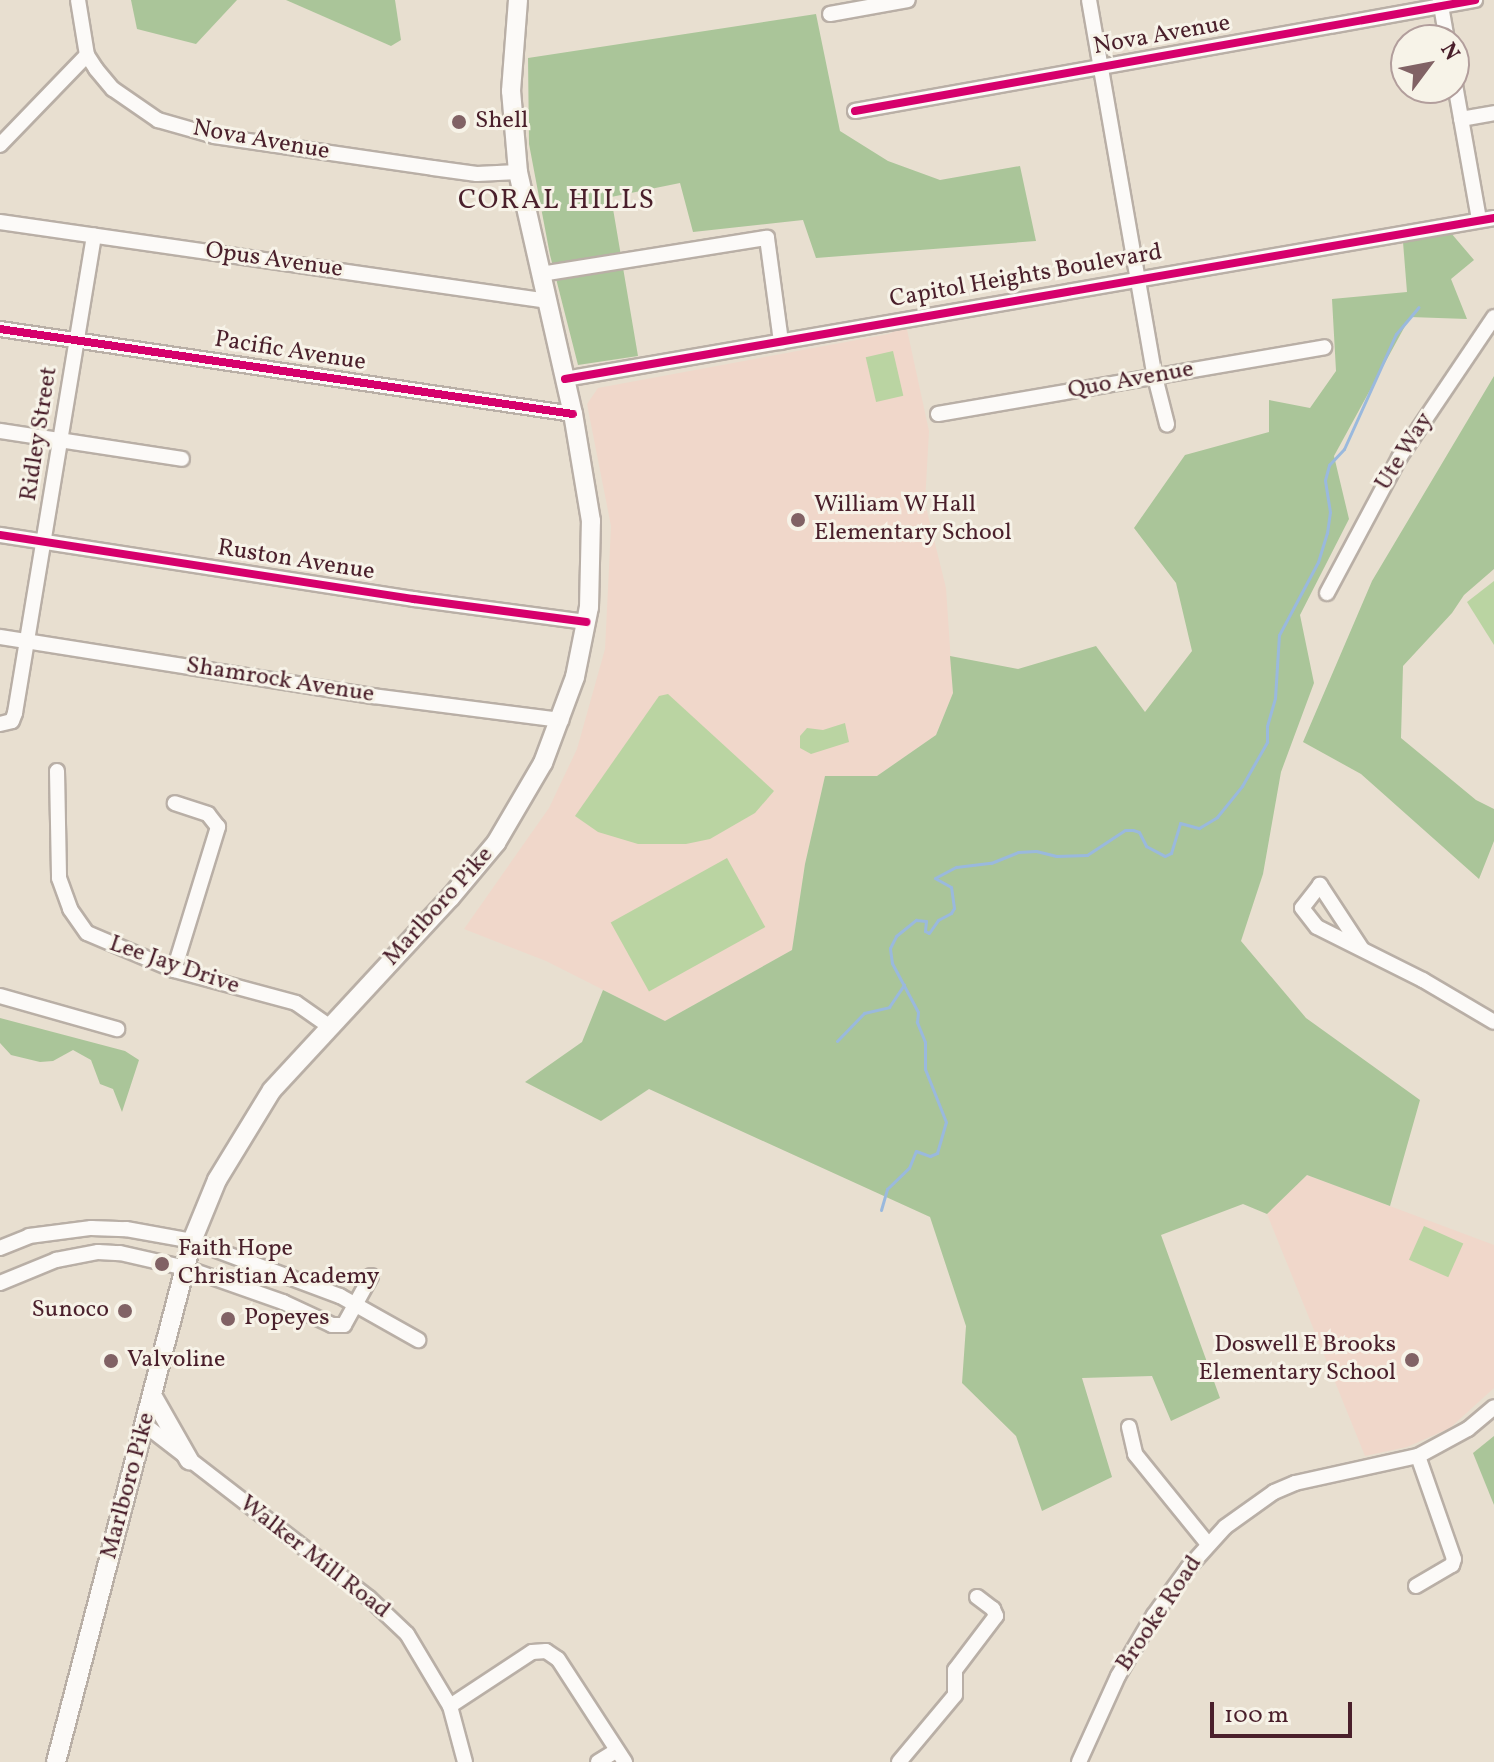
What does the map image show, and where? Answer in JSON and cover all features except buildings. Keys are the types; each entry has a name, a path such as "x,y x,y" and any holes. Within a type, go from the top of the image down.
{"main road":[{"name":"Marlboro Pike","path":"56,1762 192,1241 217,1180 253,1117 329,1026 480,863 529,791 561,720 575,677 586,622 591,521 573,414 518,172 511,91 518,0"},
{"path":"153,1397 189,1460"}],"street":[{"name":"Nova Avenue","path":"78,0 87,55 113,89 138,110 187,129 477,174 518,172"},
{"path":"830,14 908,0"},
{"path":"1089,0 1155,377 1167,424"},
{"name":"Nova Avenue","path":"855,111 1440,3 1475,0"},
{"path":"1440,3 1444,24"},
{"path":"0,145 87,55"},
{"path":"1458,104 1487,219"},
{"path":"1461,119 1494,113"},
{"name":"Capitol Heights Boulevard","path":"565,379 1487,219"},
{"name":"Opus Avenue","path":"0,222 548,301"},
{"name":"Ridley Street","path":"0,724 13,719 16,708 94,235"},
{"path":"541,274 767,238 781,342"},
{"name":"Ute Way","path":"1327,593 1399,458 1494,317"},
{"name":"Pacific Avenue","path":"0,329 573,414"},
{"name":"Quo Avenue","path":"938,414 1324,347"},
{"path":"0,431 182,459"},
{"name":"Ruston Avenue","path":"0,535 586,622"},
{"name":"Shamrock Avenue","path":"0,637 373,696 561,720"},
{"name":"Lee Jay Drive","path":"57,771 59,878 74,916 96,939 174,970 290,1000 329,1026"},
{"path":"174,970 218,827 208,814 175,803"},
{"path":"1362,949 1320,885 1304,901 1305,916 1317,927 1494,1022"},
{"path":"0,996 117,1029"},
{"path":"0,1248 29,1236 91,1228 126,1229 192,1241 310,1283 355,1303 418,1340"},
{"path":"0,1283 56,1260 98,1252 147,1258 186,1268 283,1302 332,1325 344,1325 371,1276"},
{"name":"Brooke Road","path":"1079,1762 1118,1676 1148,1625 1208,1544 1241,1514 1295,1483 1418,1456 1468,1429 1494,1407"},
{"name":"Walker Mill Road","path":"145,1425 384,1611 416,1647 450,1706 465,1762"},
{"path":"1129,1427 1135,1454 1208,1544"},
{"path":"1416,1586 1452,1565 1454,1559 1418,1456"},
{"path":"899,1762 955,1695 955,1670 996,1616 993,1609 977,1597"},
{"path":"450,1706 532,1652 546,1651 558,1659 621,1756 598,1762"}],"shaded area":[{"path":"906,325 929,431 925,503 946,588 953,693 936,735 877,776 825,776 805,864 792,950 665,1021 546,961 464,929 549,808 577,749 605,649 611,526 587,404 598,388 889,334"},
{"path":"1307,1175 1494,1245 1494,1388 1450,1428 1407,1447 1365,1456 1267,1214"}],"green space":[{"path":"131,0 237,0 196,44 137,29"},
{"path":"286,0 395,0 401,40 391,46"},
{"path":"816,14 840,131 888,161 940,180 1020,166 1036,241 816,258 803,220 693,232 680,183 611,197 638,356 578,365 550,255 529,144 528,58"},
{"path":"1451,233 1474,260 1451,279 1467,319 1410,317 1334,456 1349,519 1300,615 1314,683 1281,772 1263,874 1241,941 1306,1018 1420,1100 1390,1206 1307,1175 1267,1214 1243,1204 1161,1235 1220,1398 1171,1421 1152,1376 1082,1378 1112,1477 1042,1511 1016,1436 962,1383 966,1326 930,1217 649,1089 601,1121 525,1082 582,1042 603,990 665,1021 792,950 805,864 825,776 877,776 936,735 953,693 950,656 1018,669 1096,646 1145,712 1192,651 1176,583 1134,528 1185,455 1269,432 1269,400 1310,408 1336,371 1332,299 1407,292 1403,242"},
{"path":"893,351 903,396 876,402 866,357"},
{"path":"1494,376 1494,569 1464,595 1452,613 1403,666 1401,738 1476,800 1494,809 1494,841 1479,879 1361,774 1303,742 1372,581"},
{"path":"1494,581 1494,645 1467,602"},
{"path":"668,694 774,791 755,813 710,839 686,844 638,844 598,832 575,816 659,696"},
{"path":"845,723 849,742 811,754 800,748 800,736 807,728 823,730"},
{"path":"727,858 765,927 649,992 611,922"},
{"path":"0,1018 125,1051 139,1060 122,1112 113,1089 100,1084 91,1060 73,1050 53,1061 40,1062 11,1055 0,1043"},
{"path":"1424,1226 1463,1243 1448,1277 1409,1260"},
{"path":"1494,1436 1494,1505 1473,1453"}],"waterway":[{"path":"881,1210 887,1189 909,1168 916,1151 930,1156 937,1153 946,1122 925,1069 925,1042 917,1022 918,1012 892,963 890,948 896,936 916,920 926,921 925,931 929,933 938,920 951,913 954,908 951,887 935,878 956,867 991,863 1018,852 1087,855 1125,830 1139,832 1146,846 1165,856 1171,853 1180,823 1199,828 1217,817 1242,786 1267,742 1267,726 1275,698 1279,635 1318,562 1327,533 1330,512 1325,480 1329,465 1344,449 1396,334 1419,307"},
{"path":"837,1041 864,1013 889,1007 904,985"}],"cycle path":[{"path":"855,111 1475,0"},
{"path":"565,379 1494,218"},
{"path":"0,329 573,414"},
{"path":"0,535 414,599 586,622"}],"place":[{"name":"Shell","path":"459,122"},
{"name":"William W Hall Elementary School","path":"798,520"},
{"name":"Faith Hope Christian Academy","path":"162,1264"},
{"name":"Sunoco","path":"125,1311"},
{"name":"Popeyes","path":"228,1319"},
{"name":"Doswell E Brooks Elementary School","path":"1412,1360"},
{"name":"Valvoline","path":"111,1361"}],"district":[{"name":"CORAL HILLS","path":"557,201"}]}
